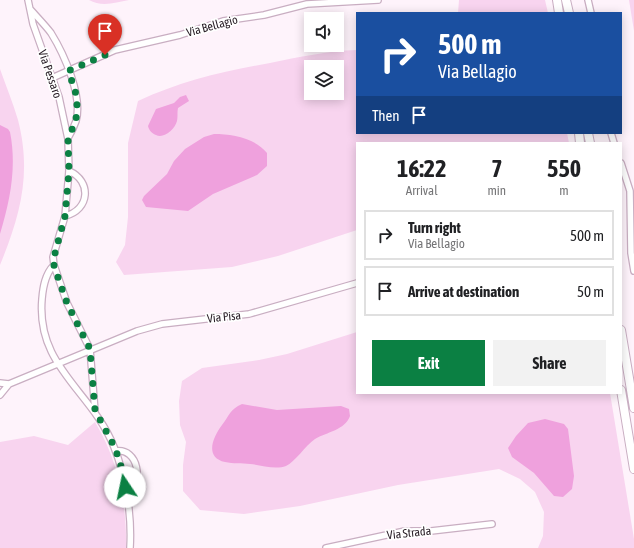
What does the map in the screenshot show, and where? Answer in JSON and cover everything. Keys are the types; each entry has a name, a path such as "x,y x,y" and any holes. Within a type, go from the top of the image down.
{"street":[{"name":"Via Pessaro","path":"28,0 33,24 52,78 68,139 69,171 65,216 54,257 54,266 67,303 90,349 95,410"},
{"name":"Via Bellagio","path":"52,78 115,50 180,35 223,21 264,15 307,4 378,0"},
{"path":"557,0 559,12"},
{"path":"566,0 569,12"},
{"path":"588,0 590,12"},
{"name":"Via Pessaro","path":"30,9 50,32 62,55 75,89 77,104 76,120 68,139"},
{"path":"622,166 630,191 631,253 634,271"},
{"path":"65,216 76,212 85,199 84,185 81,178 69,171"},
{"name":"Via Pessaro","path":"54,266 49,270 43,287 40,316 45,338 66,378 95,410 116,451 126,495 131,531 130,548"},
{"name":"Via Pisa","path":"9,384 90,349 137,331 162,324 249,314 356,282"},
{"path":"622,336 634,408"},
{"path":"0,383 9,384"},
{"path":"0,395 9,384"},
{"path":"622,394 634,469"},
{"path":"116,451 120,450 128,455 133,460 137,471 136,485 133,490 126,495"},
{"name":"Via Strada","path":"326,548 405,531 492,524"}],"shaded area":[{"path":"89,0 129,0 103,4"},
{"path":"459,0 545,0 548,12 458,12"},
{"path":"629,0 634,0 634,31"},
{"path":"356,50 356,134 567,134 569,142 356,142 356,230 278,256 232,267 124,275 116,262 125,245 128,217 128,143 138,101 187,82 219,73 302,57"},
{"path":"0,69 18,120 24,159 24,177 18,212 0,265"},
{"path":"186,95 189,101 178,108 177,121 172,130 162,136 156,135 152,132 148,126 156,109 174,103 180,97"},
{"path":"0,125 8,129 10,132 13,171 7,209 0,234"},
{"path":"214,134 236,136 250,140 267,153 267,166 257,175 213,194 188,211 146,207 142,200 144,196 167,174 174,161 185,149 204,137"},
{"path":"356,332 356,394 610,394 634,539 634,548 538,548 543,536 544,512 535,492 520,479 499,469 398,485 300,506 244,514 200,510 183,491 183,465 186,442 180,425 179,401 182,381 202,368 259,360 287,354"},
{"path":"242,404 277,410 341,406 349,409 350,416 348,421 340,428 315,439 286,466 273,467 225,462 214,456 212,451 213,441 230,413"},
{"path":"545,419 564,424 568,429 574,476 572,489 563,497 554,496 534,473 512,457 508,448 516,436 528,423"},
{"path":"95,422 110,452 120,483 125,515 126,548 0,548 0,442 34,436 68,445"}],"route":[{"path":"105,55 68,71 75,89 77,104 76,120 68,139 69,171 65,216 54,257 54,266 56,276 67,303 90,349 95,410 114,446 120,462 125,487"}]}
